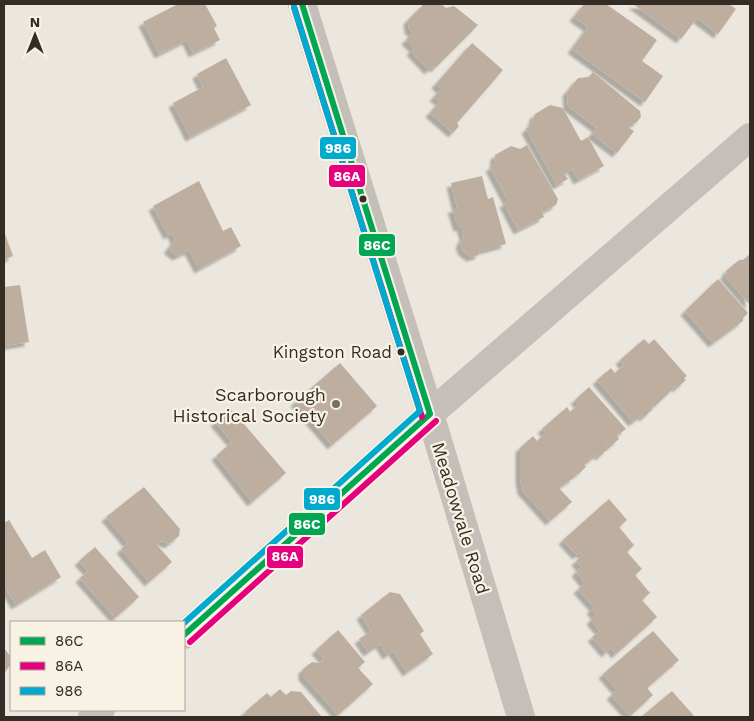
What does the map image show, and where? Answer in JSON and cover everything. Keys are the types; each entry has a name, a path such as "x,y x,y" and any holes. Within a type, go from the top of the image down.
{"street":[{"name":"Meadowvale Road","path":"302,4 430,414 521,717"},
{"path":"185,634 430,414 750,137"}],"building":[{"path":"178,4 205,4 217,26 214,28 220,40 193,53 187,40 159,54 143,22"},
{"path":"424,4 441,4 446,8 454,6 478,25 435,68 433,66 429,70 411,51 414,48 406,40 413,33 409,29 408,20"},
{"path":"584,4 606,4 657,40 642,61 663,76 645,102 572,49 588,27 574,17"},
{"path":"633,4 729,4 736,9 718,34 697,18 681,39"},
{"path":"472,43 503,70 457,123 459,126 453,133 430,113 440,101 434,97 441,89 436,84"},
{"path":"226,58 251,105 190,137 173,103 203,87 197,74"},
{"path":"593,72 640,111 641,117 636,123 630,124 629,128 634,131 617,153 592,134 597,128 568,106 567,92 578,78 589,77"},
{"path":"550,105 563,108 581,141 588,137 604,166 578,180 572,169 564,174 568,179 557,185 526,129 531,125 535,114"},
{"path":"527,145 558,199 556,205 542,212 544,217 518,230 504,203 508,201 490,167 494,165 495,155 511,146 520,149"},
{"path":"482,176 488,199 493,197 506,244 480,251 479,255 471,257 463,251 460,244 464,236 461,226 458,227 452,208 457,208 451,183"},
{"path":"199,181 223,231 231,227 241,246 199,269 189,250 177,256 169,250 175,240 172,233 168,235 153,206"},
{"path":"4,231 13,256 4,260"},
{"path":"750,254 750,305 724,275 739,260 743,260"},
{"path":"718,279 748,313 743,318 743,321 713,343 685,311"},
{"path":"20,285 29,342 4,346 4,287"},
{"path":"644,339 649,344 654,339 687,376 684,378 686,380 677,388 676,386 654,407 653,405 650,407 652,410 644,417 642,415 633,422 597,380 611,368 615,373 624,365 620,360"},
{"name":"Scarborough Historical Society","path":"340,363 377,406 332,445 295,402"},
{"path":"589,387 626,429 617,436 619,439 611,446 609,444 606,446 608,449 584,465 586,467 577,475 576,473 573,475 575,477 559,488 572,502 550,521 522,490 520,448 533,436 537,441 546,433 542,429 567,407 570,412 579,404 575,400"},
{"path":"231,409 286,473 252,502 216,456 232,442 215,422"},
{"path":"144,487 180,529 179,536 169,544 162,541 157,545 172,562 149,582 121,549 128,543 106,517"},
{"path":"609,499 627,520 619,527 634,545 627,552 642,569 635,575 650,593 642,600 657,617 616,654 611,648 606,653 592,637 600,631 591,620 596,615 591,610 594,607 578,589 585,583 576,572 581,567 576,561 583,555 581,552 577,555 563,540"},
{"path":"9,520 32,558 45,550 61,577 16,605 4,585 4,523"},
{"path":"95,547 139,597 115,618 80,578 88,571 79,561"},
{"path":"390,592 400,594 424,631 420,634 433,654 407,672 393,651 387,655 380,644 368,652 359,639 371,631 361,615"},
{"path":"338,630 365,662 358,668 373,684 338,715 303,676 303,669 312,662 319,663 324,659 316,650"},
{"path":"653,631 679,660 647,688 653,695 630,716 611,695 617,690 603,674"},
{"path":"4,648 10,656 10,666 4,672"},
{"path":"280,689 286,695 291,691 301,692 322,717 250,717 245,712 267,693 271,697"},
{"path":"672,691 695,717 641,717"}],"transit line":[{"name":"86C","path":"302,4 430,414"},
{"name":"86A","path":"294,7 422,417"},
{"name":"986","path":"185,622 420,411 294,7"},
{"name":"86C","path":"185,634 430,414"},
{"name":"86A","path":"190,642 436,421"}],"place":[{"name":"Kingston Road","path":"401,352"},
{"name":"Scarborough Historical Society","path":"336,404"}]}
